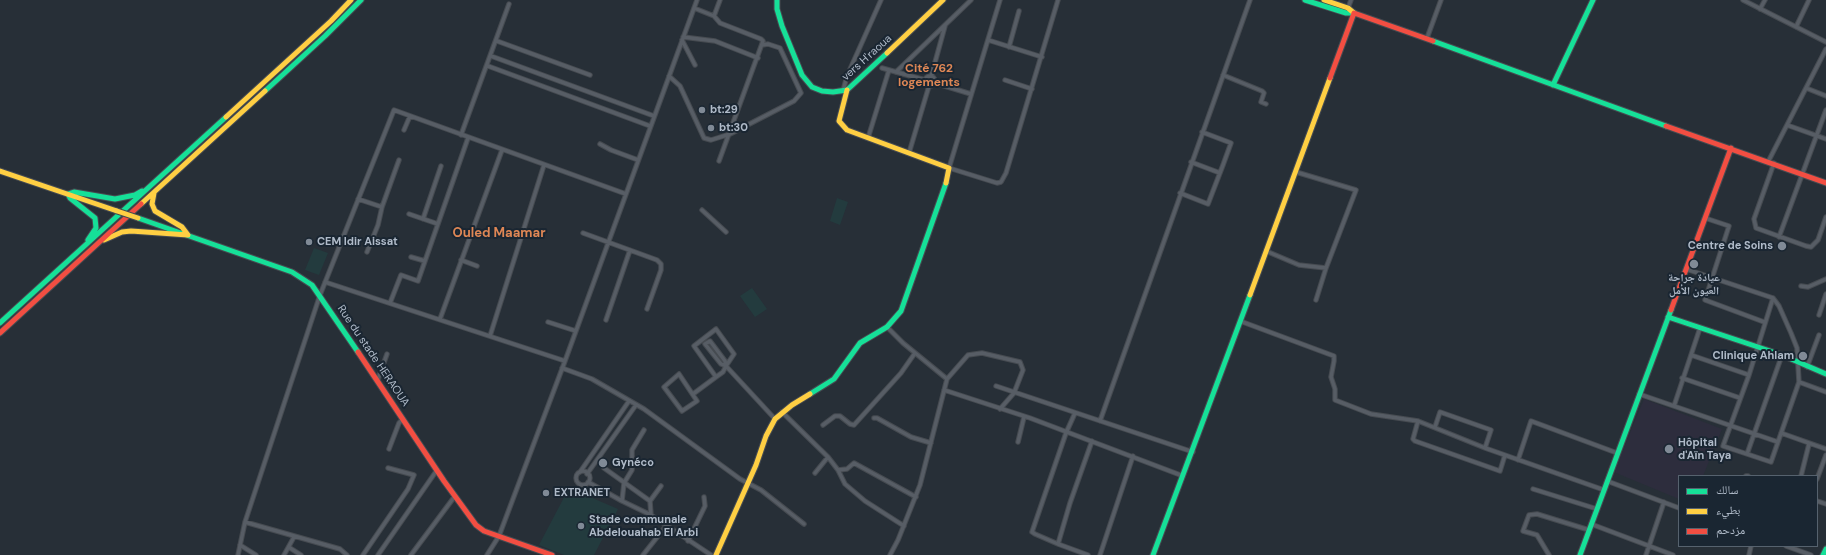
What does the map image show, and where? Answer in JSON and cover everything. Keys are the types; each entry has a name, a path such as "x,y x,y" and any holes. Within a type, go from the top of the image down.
{"main road":[{"path":"0,323 74,257 352,0"},
{"path":"0,333 325,36 361,0"},
{"name":"vers H'raoua","path":"777,0 777,9 782,26 805,80 812,87 822,91 845,91 943,0"},
{"path":"1305,0 1346,13 1354,13 1427,38 1553,85 1826,182"},
{"path":"1324,0 1348,8 1354,13"},
{"path":"1553,85 1593,0"},
{"path":"1153,555 1354,13"},
{"path":"716,555 748,482 766,436 775,419 782,412 834,379 860,343 887,327 897,318 901,311 949,174 949,168 847,130 839,121 845,91"},
{"path":"1580,555 1731,148"},
{"name":"Rue du stade HERAOUA","path":"0,171 292,272 312,285 320,294 378,379 454,496 476,525 484,531 552,555"},
{"path":"74,257 92,236 97,223 92,214 71,199 68,194 74,192 104,198 123,198 135,195 150,187"},
{"path":"156,191 152,200 154,211 182,228 188,235"},
{"path":"99,242 122,232 131,231 188,235"},
{"path":"1668,316 1782,355 1826,374"},
{"path":"1823,555 1826,549"}],"street":[{"path":"487,555 499,536 609,242 697,0"},
{"path":"714,16 720,0"},
{"path":"845,91 847,76 881,0"},
{"path":"896,72 970,0"},
{"path":"1000,0 949,168 993,182 1001,182 1006,173 1058,0"},
{"path":"1100,421 1191,162 1250,0"},
{"path":"1348,8 1351,0"},
{"path":"1427,38 1441,0"},
{"path":"1743,0 1826,42"},
{"path":"1760,9 1765,0"},
{"path":"1796,27 1809,0"},
{"path":"461,135 488,66 509,4"},
{"path":"694,8 714,16 720,23 761,39 763,42 719,161"},
{"path":"1009,47 1019,11"},
{"path":"882,68 925,80 931,77 946,24"},
{"path":"683,38 715,41 758,58"},
{"path":"683,38 695,66"},
{"path":"988,40 1042,57"},
{"path":"497,41 590,75"},
{"path":"669,76 680,86 704,138 711,140 730,134 794,101 801,93 780,48 768,44 762,45"},
{"path":"1768,162 1826,51"},
{"path":"491,56 654,116"},
{"path":"488,66 650,126"},
{"path":"868,138 889,70"},
{"path":"1222,75 1262,91 1264,93 1261,102 1266,104"},
{"path":"931,77 935,83 971,94"},
{"path":"925,80 925,83 929,86"},
{"path":"1005,80 1032,89"},
{"path":"910,153 929,86 935,83"},
{"path":"1806,88 1826,96"},
{"path":"238,555 245,522 320,294 394,110 626,194"},
{"path":"1779,237 1826,110"},
{"path":"404,130 410,116"},
{"path":"1787,125 1826,139"},
{"path":"1180,193 1208,204 1220,173 1231,142 1202,132"},
{"path":"390,303 401,275 418,281 468,138"},
{"path":"600,144 610,150 638,160"},
{"path":"440,320 502,150"},
{"path":"367,252 378,225 382,207 399,160"},
{"path":"1191,162 1220,173"},
{"path":"1774,163 1754,222 1756,228 1779,237 1811,246 1818,240 1826,218"},
{"path":"490,336 544,165"},
{"path":"423,219 441,166"},
{"path":"1296,172 1356,190 1326,268 1316,300"},
{"path":"358,199 382,207"},
{"path":"702,210 726,232"},
{"path":"409,214 438,224"},
{"path":"1705,218 1729,226 1705,300 1764,322"},
{"path":"583,233 658,260 661,264 661,270 647,309"},
{"path":"606,320 630,250"},
{"path":"1266,251 1299,265 1326,268"},
{"path":"411,257 425,261"},
{"path":"461,260 477,266"},
{"path":"1686,269 1773,298 1779,306 1797,348 1799,382 1771,462 1722,446 1749,374 1764,322 1773,298"},
{"path":"1801,286 1808,287 1826,279"},
{"path":"325,282 565,361"},
{"path":"1819,315 1826,294"},
{"path":"1240,321 1334,356 1331,376 1335,389 1335,400 1371,414 1418,421 1485,448 1604,490"},
{"path":"548,322 576,331"},
{"path":"887,327 915,353 947,379"},
{"path":"1674,406 1682,378 1700,328"},
{"path":"693,394 723,372 734,354 716,329 694,346 716,377"},
{"path":"1807,367 1819,335"},
{"path":"726,366 720,364 705,344 710,341 726,366 775,419"},
{"path":"823,425 835,416 840,416 850,424 854,425 901,373 915,353"},
{"path":"890,555 916,497 947,379 968,355 982,353 1020,362 1023,370 1014,393 1000,409"},
{"path":"378,379 387,354"},
{"path":"1691,355 1749,374"},
{"path":"1747,454 1782,355"},
{"path":"562,368 592,379 636,405 692,443 740,479 761,490 804,524"},
{"path":"679,374 693,394 697,402 681,411 664,386 679,374"},
{"path":"1682,378 1740,398"},
{"path":"1799,382 1826,392"},
{"path":"996,386 1192,452"},
{"path":"944,390 1092,441 1183,476"},
{"path":"1639,394 1778,442"},
{"path":"588,482 582,485 577,482 576,476 629,401"},
{"path":"587,474 636,405"},
{"path":"782,412 828,457 838,470 845,484 865,501 904,526"},
{"path":"1435,427 1440,412 1491,430 1485,448"},
{"path":"1075,413 1066,433 1032,532 1058,544 1088,555"},
{"path":"1018,442 1024,417"},
{"path":"874,418 877,418 911,437 931,443"},
{"path":"389,449 399,423 403,419"},
{"path":"1418,421 1413,439 1414,441 1500,471 1505,455"},
{"path":"1518,460 1531,421 1617,453"},
{"path":"622,501 624,482 632,470 632,450 644,430"},
{"path":"1781,432 1809,444 1826,449"},
{"path":"1058,544 1070,503 1092,441"},
{"path":"1801,475 1809,444"},
{"path":"1818,476 1826,455"},
{"path":"1100,555 1133,456"},
{"path":"815,473 828,457"},
{"path":"838,470 847,469 854,463 916,497"},
{"path":"363,555 408,489 414,475 388,468"},
{"path":"604,468 650,501"},
{"path":"378,555 437,470"},
{"path":"580,472 587,474 590,479 588,482"},
{"path":"1607,481 1678,508"},
{"path":"588,482 651,515 711,555"},
{"path":"651,515 650,501 660,486"},
{"path":"1533,489 1597,509"},
{"path":"411,555 454,496"},
{"path":"688,541 705,506 704,497"},
{"path":"1646,555 1664,502"},
{"path":"1549,555 1537,536 1524,531 1528,516 1530,514 1537,514 1590,527 1673,555"},
{"path":"245,522 340,550 347,555"},
{"path":"643,555 666,526"},
{"path":"284,555 290,548 294,537"},
{"path":"240,545 256,555"},
{"path":"1791,547 1811,555"},
{"path":"290,548 301,555"}],"shaded area":[{"name":"Hôpital d'Aïn Taya","path":"1644,399 1722,429 1703,475 1678,475 1678,499 1616,473 1615,469"}],"green space":[{"path":"837,198 848,202 840,225 830,221"},
{"path":"314,248 328,253 319,275 305,270"},
{"path":"752,288 767,309 755,317 740,296"},
{"name":"Stade communale Abdelouahab El Arbi","path":"569,488 618,509 594,555 564,555 539,545"}],"traffic: fast":[{"path":"265,91 325,36 361,0"},
{"path":"777,0 777,9 782,26 802,75 812,87 822,91 833,92 847,90 887,53"},
{"path":"1305,0 1346,13 1354,13"},
{"path":"1553,85 1593,0"},
{"path":"1433,41 1666,126"},
{"path":"0,323 226,117"},
{"path":"810,394 834,379 860,343 887,327 901,311 946,183"},
{"path":"88,240 96,228 95,218 70,198 68,194 74,192 115,199 135,195 142,191"},
{"path":"138,218 292,272 312,285 358,352"},
{"path":"1153,555 1250,295"},
{"path":"1580,555 1671,310"},
{"path":"1668,317 1782,355 1826,374"},
{"path":"1823,555 1826,549"}],"traffic: slow":[{"path":"226,117 331,21 351,0"},
{"path":"887,53 943,0"},
{"path":"1324,0 1348,8 1354,13"},
{"path":"1250,295 1330,78"},
{"path":"847,90 839,121 847,130 949,168 946,183"},
{"path":"141,204 265,91"},
{"path":"0,171 117,211"},
{"path":"104,240 122,232 131,231 188,235 182,227 155,211 152,204 154,193"},
{"path":"117,211 138,218"},
{"path":"716,555 756,465 766,436 775,419 792,405 810,394"}],"traffic: jam":[{"path":"1330,78 1354,13 1433,41"},
{"path":"1666,126 1826,183"},
{"path":"1671,310 1731,148"},
{"path":"0,333 141,204"},
{"path":"358,352 444,481 476,525 484,531 552,555"}],"place":[{"name":"bt:29","path":"702,110"},
{"name":"bt:30","path":"711,128"},
{"name":"CEM Idir Aissat","path":"309,242"},
{"name":"Centre de Soins","path":"1782,246"},
{"name":"عيادة جراحة العيون الأمل","path":"1694,264"},
{"name":"Clinique Ahlam","path":"1803,356"},
{"name":"Hôpital d'Aïn Taya","path":"1669,449"},
{"name":"Gynéco","path":"603,463"},
{"name":"EXTRANET","path":"546,493"},
{"name":"Stade communale Abdelouahab El Arbi","path":"581,526"}],"district":[{"name":"Cité 762 logements","path":"929,76"},
{"name":"Ouled Maamar","path":"499,234"}]}
